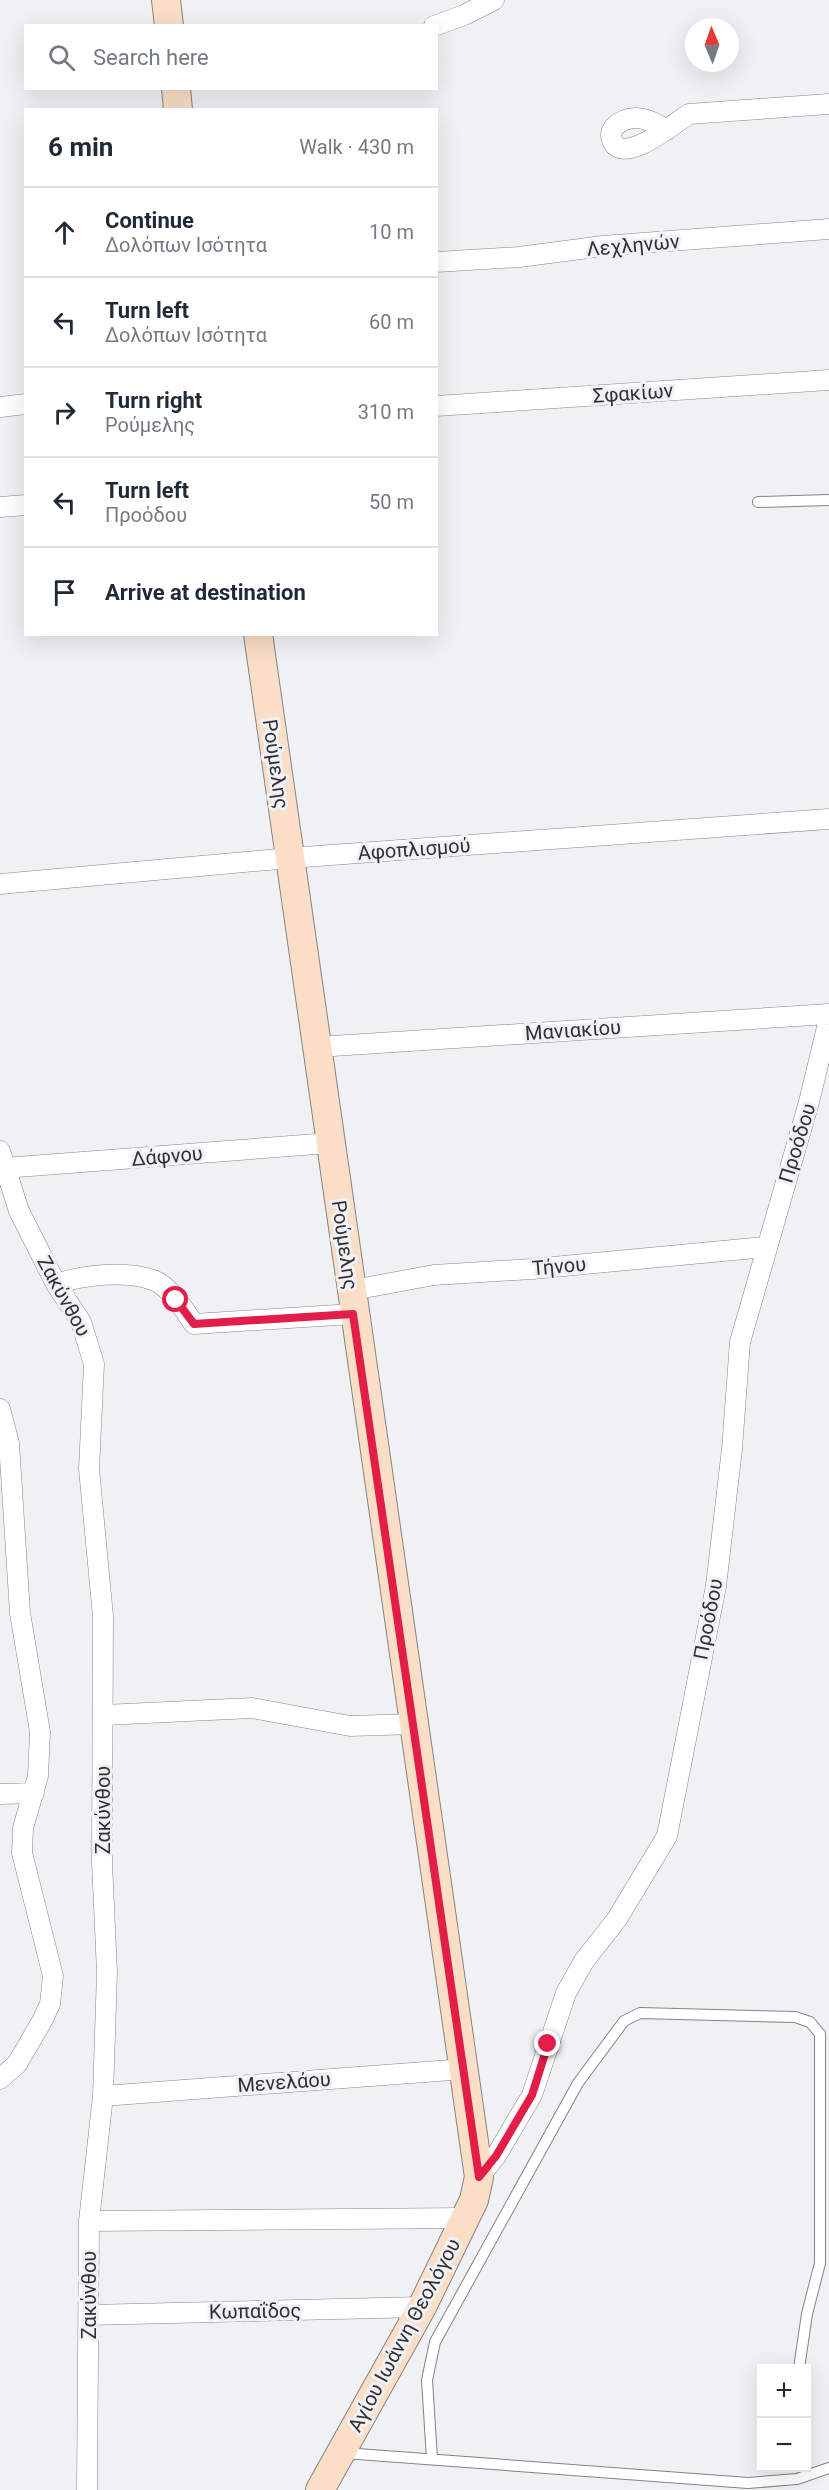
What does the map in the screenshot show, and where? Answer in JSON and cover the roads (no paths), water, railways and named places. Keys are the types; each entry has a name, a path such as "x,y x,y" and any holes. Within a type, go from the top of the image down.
{"street":[{"path":"166,0 169,24"},
{"path":"438,25 494,0"},
{"path":"667,130 689,114 702,111 829,104"},
{"name":"Λεχληνών","path":"438,262 519,257 603,246 829,230"},
{"name":"Σφακίων","path":"438,406 829,380"},
{"path":"0,406 24,405"},
{"path":"0,507 24,505"},
{"name":"Ρούμελης","path":"258,636 479,2177"},
{"name":"Αφοπλισμού","path":"0,884 290,858 829,819"},
{"name":"Μανιακίου","path":"317,1047 829,1014"},
{"name":"Προόδου","path":"479,2177 496,2156 532,2095 566,1993 584,1961 617,1919 667,1836 716,1586 732,1449 740,1342 765,1247 809,1102 829,1019"},
{"path":"809,1102 829,1102"},
{"name":"Δάφνου","path":"2,1160 330,1143"},
{"name":"Ζακύνθου","path":"2,1160 19,1211 56,1284 81,1322 93,1356 95,1385 89,1469 103,1605 102,1862 107,1972 103,2096 88,2221 87,2490"},
{"name":"Τήνου","path":"56,1284 75,1278 124,1276 154,1280 176,1300 194,1324 353,1302 434,1275 532,1269 765,1247"},
{"path":"0,1409 9,1443 5,1479 20,1613 39,1732 40,1764 23,1828 22,1853 51,1962 52,1990 50,2004 28,2046 9,2073 0,2079"},
{"path":"104,1715 252,1708 350,1726 415,1724"},
{"path":"0,1794 34,1793"},
{"name":"Μενελάου","path":"103,2096 465,2068"},
{"name":"Αγίου Ιωάννη Θεολόγου","path":"320,2490 422,2307 474,2200 479,2177"},
{"path":"88,2221 465,2218"},
{"name":"Κωπαΐδος","path":"89,2315 422,2307"}],"lane":[{"path":"758,502 829,500"},
{"path":"432,2459 427,2380 435,2342 578,2083 624,2021 640,2013 795,2017 810,2022 820,2034 820,2262 807,2314 800,2364"},
{"path":"820,2262 829,2271"},
{"path":"341,2453 748,2483 829,2468"}]}
